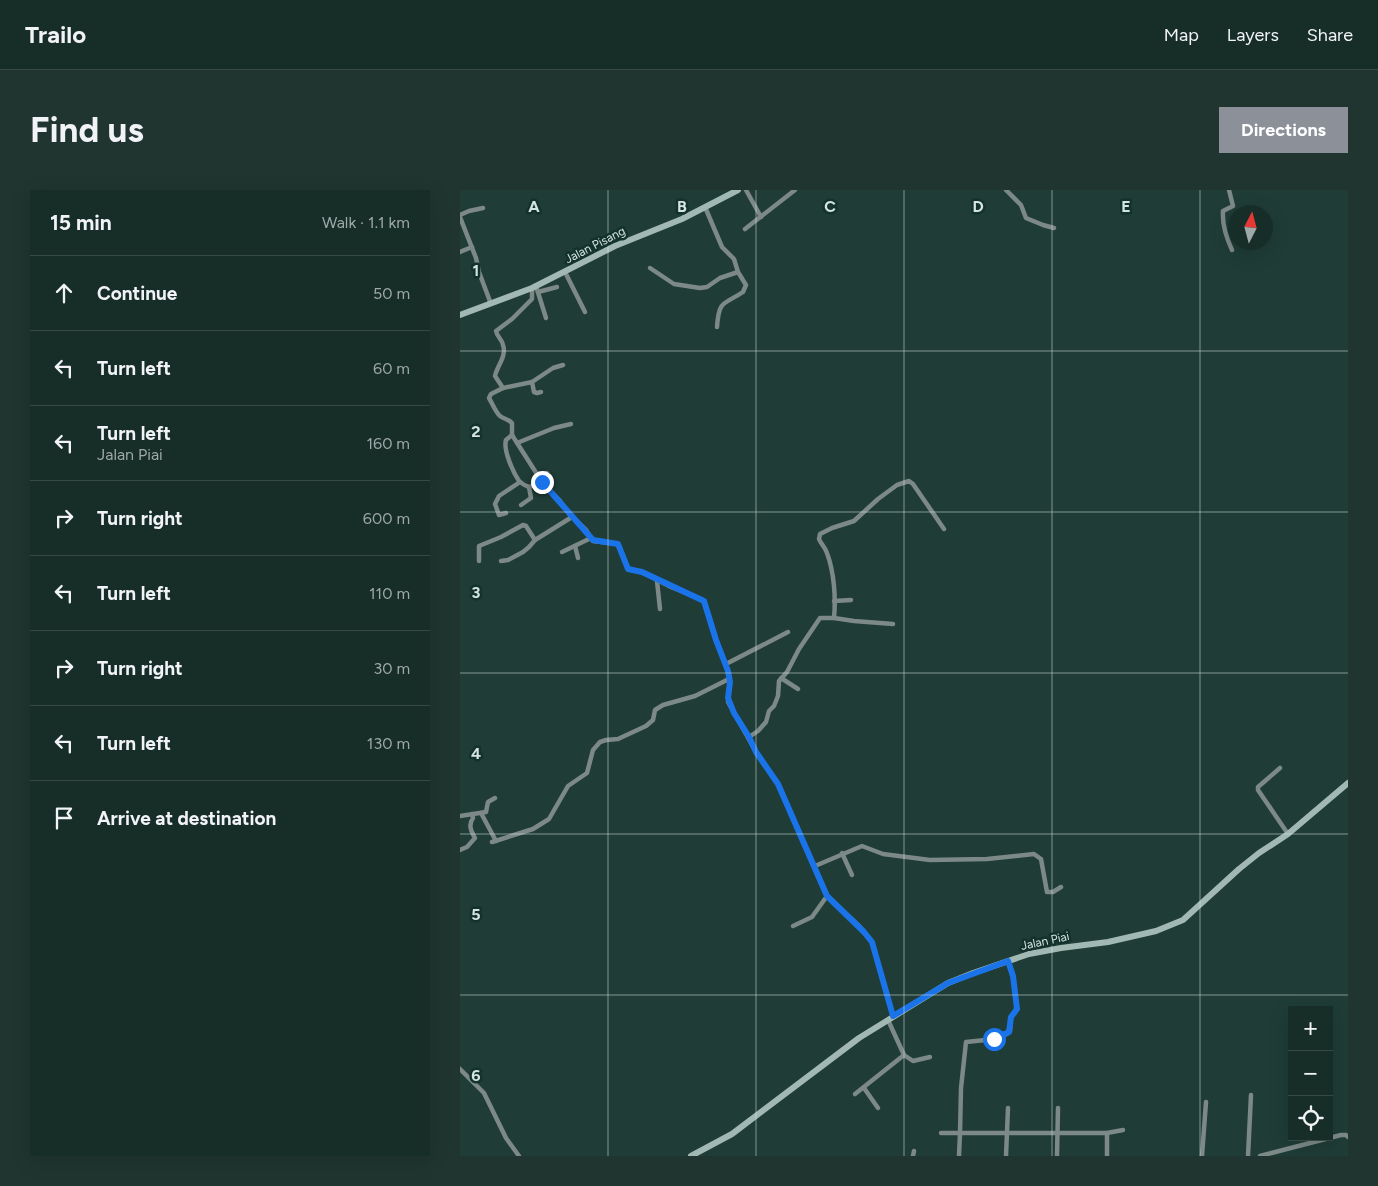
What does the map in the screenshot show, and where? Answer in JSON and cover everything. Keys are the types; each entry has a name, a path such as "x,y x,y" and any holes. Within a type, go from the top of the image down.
{"street":[{"name":"Jalan Pisang","path":"460,315 535,288 615,246 682,219 738,190"},
{"path":"746,190 761,217"},
{"path":"745,229 795,190"},
{"path":"1006,190 1023,208 1026,218 1054,228"},
{"path":"1229,190 1232,205"},
{"path":"705,207 722,247 734,258 738,272 745,281 746,287 741,294 727,300 721,306 716,327"},
{"path":"483,208 469,211 460,216 491,304"},
{"path":"1228,208 1223,211 1223,221 1228,243"},
{"path":"460,252 472,248"},
{"path":"650,268 674,284 700,288 707,287 720,278 738,272"},
{"path":"565,272 585,312"},
{"path":"535,288 557,287"},
{"path":"535,288 546,318"},
{"path":"503,388 495,376 504,355 504,346 496,331 512,320 532,299 535,288"},
{"path":"563,365 553,368 532,382 503,388 491,394 489,398 497,414 512,422 512,435 542,482 591,538 597,542 618,544 628,569 642,572 657,581 704,601 716,640 726,664 729,679 728,702 756,752 778,784 827,896 859,926 872,942 891,1018 904,1055 913,1061 930,1057"},
{"path":"532,382 534,392 541,392"},
{"path":"517,443 554,428 571,424"},
{"path":"512,435 506,440 505,447 520,482 529,487 532,498 521,505"},
{"path":"538,476 547,473"},
{"path":"834,618 829,560 819,538 820,534 854,521 897,485 909,481 944,529"},
{"path":"506,513 499,515 495,504 499,496 520,482"},
{"path":"529,487 542,482"},
{"path":"501,561 508,560 527,549 535,540 572,517"},
{"path":"479,561 479,546 523,525 526,526 535,540"},
{"path":"562,552 591,538"},
{"path":"575,546 578,558"},
{"path":"657,581 660,609"},
{"path":"834,601 851,600"},
{"path":"749,737 766,722 769,711 774,706 778,696 779,681 817,620 822,617 893,624"},
{"path":"726,664 788,632"},
{"path":"782,678 798,689"},
{"path":"482,813 494,842 539,826 549,819 568,786 586,773 593,750 600,742 618,739 646,726 653,720 655,710 663,705 695,696 729,679"},
{"path":"1280,768 1258,787 1258,790 1288,834"},
{"name":"Jalan Piai","path":"691,1156 732,1134 845,1048 952,981 1042,951 1108,942 1174,925 1190,915 1259,853 1288,834 1348,783"},
{"path":"460,816 486,812 488,802 495,798"},
{"path":"460,850 475,838 470,829 470,822 473,818 472,814"},
{"path":"815,866 862,846 883,854 938,861 987,859 1034,854 1041,859 1047,892 1053,892 1061,887"},
{"path":"842,853 852,875"},
{"path":"793,926 809,919 827,896"},
{"path":"959,1156 961,1088 966,1042 994,1039 1007,1034 1010,1030 1011,1017 1017,1009 1014,983 1008,961"},
{"path":"855,1094 904,1055"},
{"path":"460,1068 484,1093 506,1138 518,1154"},
{"path":"864,1088 878,1108"},
{"path":"1248,1156 1251,1095"},
{"path":"1202,1156 1206,1102"},
{"path":"1006,1156 1008,1108"},
{"path":"1057,1156 1058,1108"},
{"path":"941,1133 1107,1133 1123,1130"},
{"path":"1107,1133 1107,1156"},
{"path":"1260,1156 1341,1135 1348,1137"}],"route":[{"path":"542,482 593,540 618,544 620,546 628,569 642,572 657,581 704,601 728,671 730,682 728,702 756,752 769,768 778,784 827,896 872,942 893,1016 948,983 1008,961 1016,990 1017,1009 1011,1017 1009,1032 994,1039"}]}
